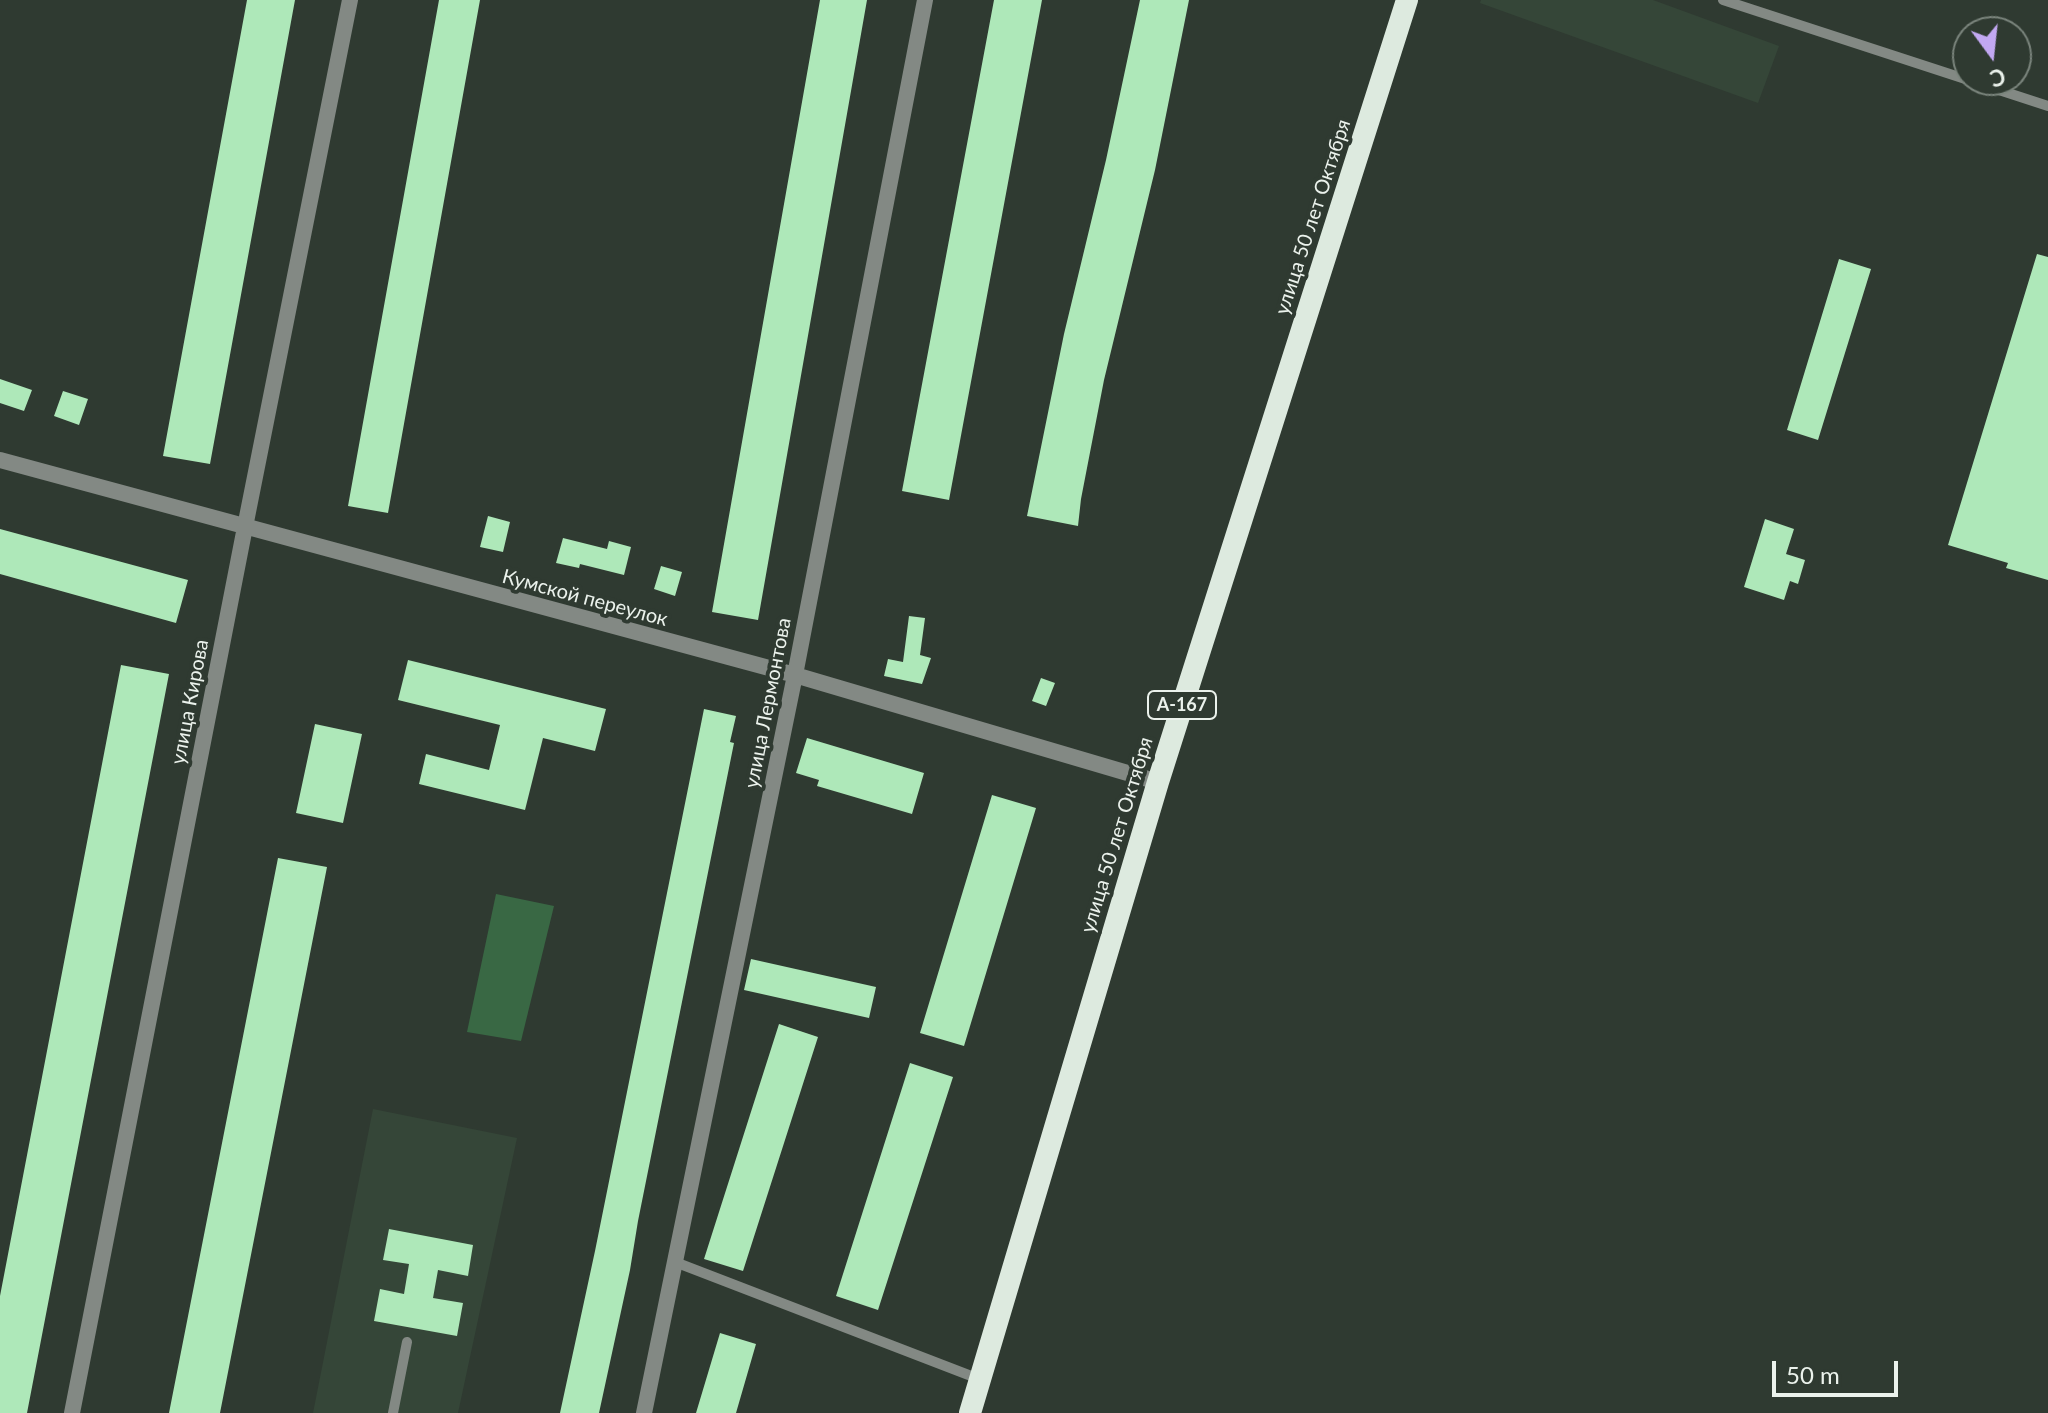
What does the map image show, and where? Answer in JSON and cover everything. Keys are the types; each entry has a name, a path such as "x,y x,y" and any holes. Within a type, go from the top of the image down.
{"highway":[{"name":"улица 50 лет Октября","path":"970,1413 1158,782 1407,0"}],"street":[{"name":"улица Кирова","path":"72,1413 350,0"},
{"name":"улица Лермонтова","path":"644,1413 795,675 925,0"},
{"name":"Кумской переулок","path":"0,460 795,675 1158,782"}],"lane":[{"path":"1723,0 2048,106"},
{"path":"675,1262 981,1380"},
{"path":"393,1413 407,1342"}],"shaded area":[{"path":"1481,0 1653,0 1779,46 1758,103 1480,3"},
{"path":"373,1109 517,1138 458,1413 313,1413"}],"green space":[{"path":"496,894 554,906 521,1041 467,1032"}],"building":[{"path":"247,0 295,0 210,464 163,456"},
{"path":"439,0 480,0 388,513 348,506"},
{"path":"820,0 867,0 758,620 712,612"},
{"path":"994,0 1042,0 949,500 902,491"},
{"path":"1140,0 1189,0 1155,170 1104,380 1078,526 1027,516 1064,334"},
{"path":"2037,254 2048,257 2048,580 2006,568 2008,563 1948,545"},
{"path":"1839,259 1871,269 1818,440 1787,430"},
{"path":"0,379 32,390 24,411 0,403"},
{"path":"63,391 88,399 79,425 54,416"},
{"path":"488,516 510,522 503,552 480,547"},
{"path":"1765,519 1794,529 1786,554 1805,560 1798,584 1790,581 1784,600 1744,587"},
{"path":"0,529 188,580 176,623 0,574"},
{"path":"563,538 607,549 609,541 631,547 624,575 580,564 579,568 556,563"},
{"path":"661,566 682,572 675,596 654,589"},
{"path":"909,616 925,618 920,655 931,658 922,684 884,676 888,659 903,662"},
{"path":"408,660 606,709 595,751 543,738 525,810 419,784 426,754 489,770 500,725 398,700"},
{"path":"121,665 169,674 27,1413 0,1413 0,1296"},
{"path":"1041,678 1055,683 1046,706 1032,701"},
{"path":"704,709 736,716 730,742 734,743 630,1270 599,1413 560,1413 595,1251"},
{"path":"315,724 362,734 343,823 296,813"},
{"path":"807,738 924,773 912,814 817,786 819,780 796,773"},
{"path":"992,795 1036,808 964,1046 920,1033"},
{"path":"278,858 327,867 220,1413 169,1413"},
{"path":"751,959 876,987 869,1018 744,990"},
{"path":"779,1024 818,1037 743,1271 704,1259"},
{"path":"910,1063 953,1077 878,1310 836,1296"},
{"path":"389,1229 473,1245 468,1276 438,1270 433,1298 463,1303 457,1336 374,1321 380,1289 404,1294 409,1264 383,1260"},
{"path":"720,1333 756,1344 736,1413 696,1413"}]}
